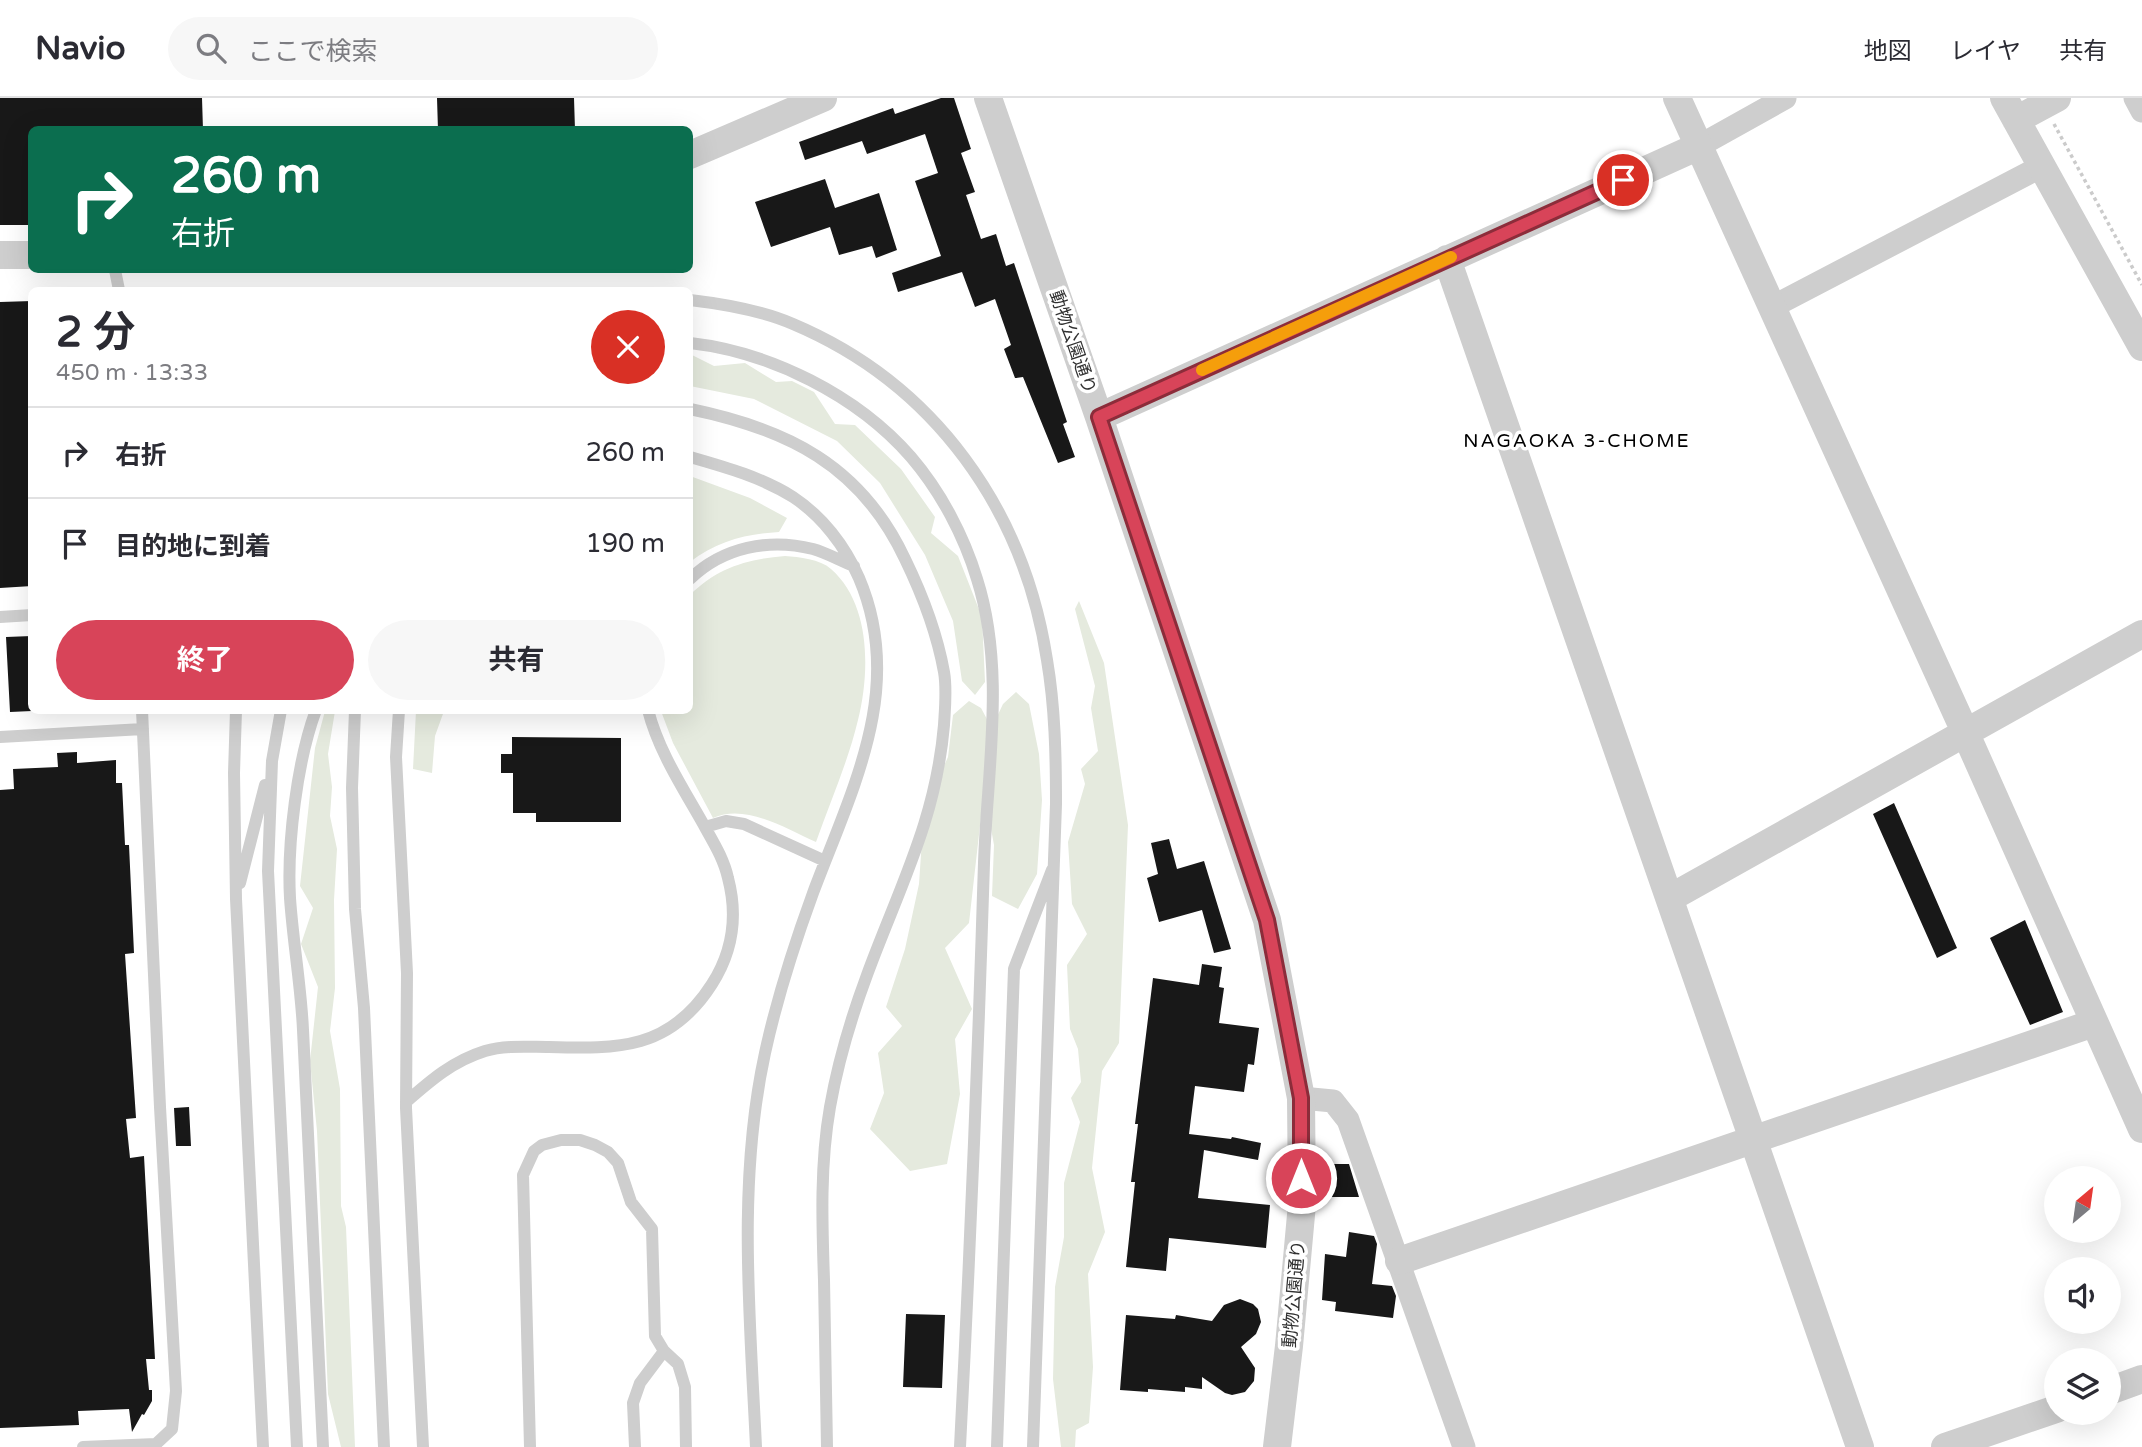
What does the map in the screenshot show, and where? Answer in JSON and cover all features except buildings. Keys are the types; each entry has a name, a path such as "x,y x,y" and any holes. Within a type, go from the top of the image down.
{"street":[{"path":"693,154 823,98"},
{"name":"動物公園通り","path":"988,98 1099,417 1267,920 1301,1098 1301,1204 1277,1447"},
{"path":"1677,98 2142,1129"},
{"path":"1099,417 1699,146 1785,98"},
{"path":"2135,98 2142,111"},
{"path":"2050,102 2010,109 2142,346"},
{"path":"1772,307 2042,166"},
{"path":"0,255 28,255"},
{"path":"1447,259 1598,701 1670,898 1860,1447"},
{"path":"1670,898 2142,634"},
{"path":"1399,1261 2094,1023"},
{"path":"1301,1098 1333,1101 1348,1120 1464,1447"},
{"path":"2121,1387 2142,1379"},
{"path":"1945,1447 2044,1413"}],"lane":[{"path":"693,300 726,305 791,323 842,348 879,372 920,406 956,445 982,480 1007,523 1023,566 1047,660 1056,753 1056,860 1033,1447"},
{"path":"693,344 737,352 778,365 821,387 880,428 910,457 939,496 962,539 988,622 992,713 960,1447"},
{"path":"693,410 765,429 802,446 845,475 897,542 932,627 945,674 942,740 936,785 926,824 850,1022 831,1106 824,1159 822,1205 827,1447"},
{"path":"693,458 752,477 795,498 828,528 854,566 867,600 879,661 877,702 862,758 792,951 777,1003 756,1100 748,1213 756,1447"},
{"path":"693,577 719,557 762,544 815,550 854,566"},
{"path":"0,617 28,615"},
{"path":"83,1447 156,1445 172,1429 176,1391 142,714"},
{"path":"236,714 236,899 263,1447"},
{"path":"236,899 272,761 280,714"},
{"path":"315,714 302,758 296,794 290,882 302,1005 323,1447"},
{"path":"355,714 352,788 355,909 364,1008 384,1447"},
{"path":"399,714 396,757 407,973 406,1102 423,1447"},
{"path":"406,1102 447,1068 487,1051 514,1046 598,1049 645,1041 666,1031 687,1015 719,973 729,948 734,924 728,877 720,854 663,750 650,714"},
{"path":"0,737 143,729"},
{"path":"272,761 268,871 297,1447"},
{"path":"705,827 726,821 737,822 797,846 825,861"},
{"path":"997,1447 1014,969 1056,860"},
{"path":"530,1447 523,1175 534,1151 542,1145 561,1140 580,1140 608,1152 618,1163 631,1202 652,1229 655,1336 664,1351 678,1364 685,1387 686,1447"},
{"path":"635,1447 633,1402 639,1383 664,1351"}],"path":[{"path":"2050,102 2142,285"}],"shaded area":[{"path":"693,356 714,366 745,363 776,382 792,381 814,392 835,424 855,425 901,469 935,517 931,533 958,556 982,617 985,682 975,695 962,681 953,621 925,555 880,483 837,441 754,399 693,387"},
{"path":"693,477 750,498 787,518 779,532 732,540 693,560"},
{"path":"785,556 803,558 826,566 844,584 854,601 860,620 865,660 862,701 844,767 816,842 752,816 726,814 713,818 673,743 662,714 693,714 693,592 733,566"},
{"path":"1079,601 1104,663 1128,825 1119,1043 1102,1071 1092,1168 1105,1232 1088,1274 1093,1367 1089,1423 1076,1430 1075,1447 1061,1447 1053,1379 1055,1287 1064,1237 1064,1183 1080,1122 1071,1098 1081,1082 1078,1049 1070,1029 1067,965 1087,934 1072,904 1068,842 1085,784 1081,769 1098,751 1091,708 1095,686 1075,609"},
{"path":"1016,692 1029,704 1039,754 1042,800 1037,874 1018,909 992,896 994,845 984,790 969,923 945,948 972,1009 955,1039 960,1094 947,1164 910,1171 870,1129 884,1093 878,1053 902,1026 886,1007 905,949 919,884 924,810 948,757 953,715 969,701 981,708 988,721 995,721 1003,704"},
{"path":"324,714 335,714 328,754 332,787 330,816 337,849 334,900 335,988 330,1031 340,1089 341,1206 346,1227 355,1447 341,1447 328,1394 317,1131 310,1061 318,987 301,944 313,908 300,886 315,748"},
{"path":"416,714 443,714 435,736 432,773 413,769"}],"slow traffic":[{"path":"1202,370 1451,257"}],"district":[{"name":"NAGAOKA 3-CHOME","path":"1577,440"}],"route":[{"path":"1301,1178 1301,1098 1267,920 1099,417 1623,180"}]}
